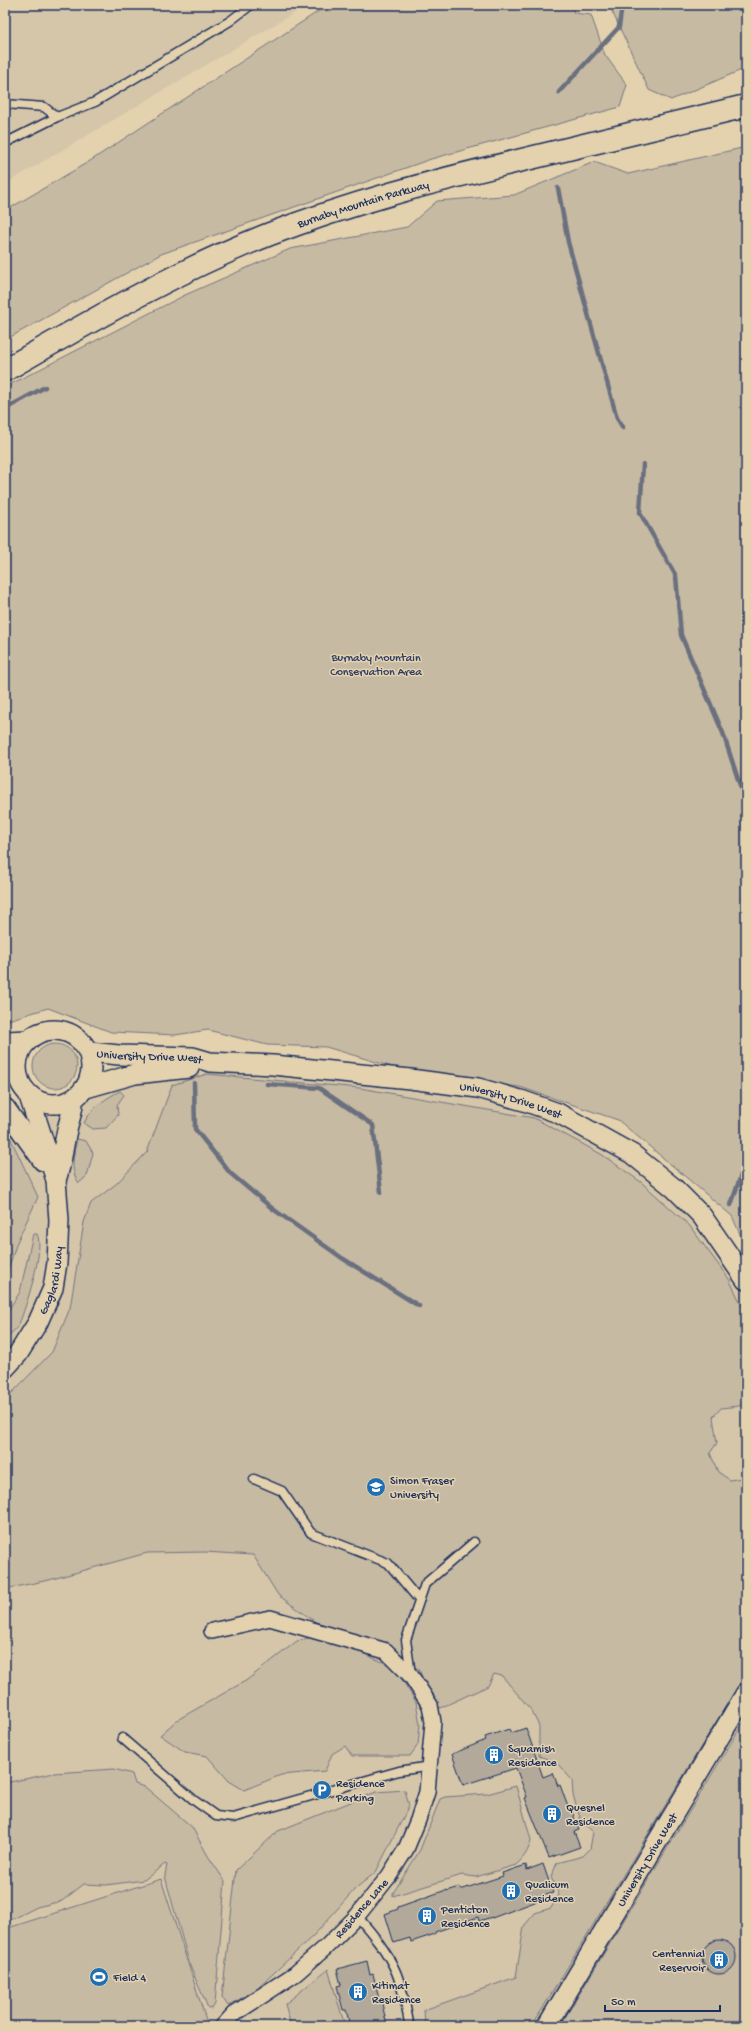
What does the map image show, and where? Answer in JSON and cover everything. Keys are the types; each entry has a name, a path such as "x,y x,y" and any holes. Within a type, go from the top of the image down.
{"main road":[{"name":"Burnaby Mountain Parkway","path":"5,370 120,306 206,262 269,234 317,217 416,187 746,106"}],"street":[{"path":"5,1075 25,1091 39,1102 50,1105 62,1104 80,1094 93,1071 89,1052 82,1042 73,1035 62,1031 44,1032 29,1040 21,1050 17,1062 17,1074 25,1091"},
{"path":"5,1041 29,1040"},
{"name":"University Drive West","path":"89,1052 119,1055 193,1057 210,1062 273,1065 478,1088 524,1100 558,1113 632,1154 674,1188 702,1216 746,1280"},
{"name":"University Drive West","path":"80,1094 134,1074 192,1068 210,1062"},
{"name":"Gaglardi Way","path":"5,1368 18,1354 35,1327 53,1288 57,1263 59,1220 56,1180 25,1091"},
{"name":"Gaglardi Way","path":"56,1180 62,1165 67,1129 80,1094"},
{"path":"5,1108 56,1180"},
{"name":"Residence Lane","path":"212,1631 270,1618 386,1652 411,1676 430,1705 433,1722 427,1792 418,1820 406,1849 382,1886 357,1916 326,1947 295,1974 234,2014 223,2026"},
{"name":"University Drive West","path":"548,2026 746,1693"}],"lane":[{"path":"5,143 57,117 95,102 230,21 251,5"},
{"path":"5,104 44,107 57,117"},
{"path":"254,1479 282,1491 311,1533 388,1563 419,1600"},
{"path":"411,1676 406,1640 425,1584 474,1542"},
{"path":"122,1738 216,1816 233,1818 399,1771 430,1766"},
{"path":"357,1916 377,1939 395,1970 401,1986 410,2023"}],"shaded area":[{"path":"5,5 308,5 5,184"},
{"name":"Simon Fraser University","path":"211,1072 279,1075 447,1093 517,1108 563,1126 610,1151 643,1175 679,1205 710,1241 746,1296 746,1677 536,2026 5,2026 5,1117 78,1112 87,1098 106,1088 161,1076"}],"green space":[{"path":"328,5 572,5 574,13 591,15 605,55 627,85 620,107 431,159 161,254 5,340 5,211 90,161"},
{"path":"609,5 746,5 746,68 671,100 649,90"},
{"name":"Burnaby Mountain Conservation Area","path":"746,147 746,1248 732,1216 618,1120 520,1087 413,1073 326,1047 267,1045 208,1030 175,1035 111,1032 48,1008 5,1021 5,387 185,295 290,249 407,227 437,201 514,195 594,162 628,174"},
{"path":"55,1044 67,1048 73,1054 77,1066 73,1078 67,1084 55,1088 43,1084 37,1078 33,1066 37,1054 43,1048"},
{"name":"Simon Fraser University","path":"207,1074 360,1088 534,1118 601,1154 641,1182 689,1225 729,1279 746,1314 746,1402 739,1406 721,1408 713,1417 717,1443 710,1453 718,1472 730,1480 741,1478 746,1482 746,1676 714,1725 532,2026 425,2026 424,2010 516,1977 524,1926 535,1913 551,1908 559,1895 551,1877 557,1863 583,1856 590,1849 593,1832 581,1821 573,1795 572,1780 556,1762 539,1756 539,1726 531,1710 502,1676 494,1674 488,1686 440,1708 429,1696 419,1669 338,1638 278,1595 253,1555 205,1552 147,1553 49,1580 5,1589 5,1400 52,1352 70,1308 84,1222 91,1203 116,1184 147,1152 172,1085"},
{"path":"120,1091 124,1095 117,1105 118,1115 106,1128 93,1129 84,1123 99,1104"},
{"path":"5,1132 9,1135 38,1197 17,1242 5,1279"},
{"path":"77,1139 86,1141 93,1153 87,1176 79,1183 73,1167"},
{"path":"33,1234 37,1234 39,1241 39,1252 34,1278 19,1324 5,1340 5,1315 20,1292"},
{"path":"320,1635 394,1667 416,1702 420,1724 418,1745 410,1756 352,1756 345,1746 332,1754 325,1771 281,1775 244,1790 229,1781 207,1756 185,1752 160,1735 177,1720 247,1680 297,1641"},
{"path":"746,1718 746,2026 560,2026"},
{"path":"114,1769 132,1774 135,1784 145,1787 192,1827 208,1856 225,1881 215,2004 212,2009 208,2008 190,1966 167,1884 165,1875 167,1865 165,1864 144,1880 106,1885 84,1884 62,1901 37,1907 5,1923 5,1783 54,1773"},
{"path":"516,1786 531,1840 526,1854 516,1865 476,1877 462,1875 393,1896 393,1893 420,1850 440,1799 445,1797 487,1794"},
{"path":"405,1790 409,1806 376,1872 356,1888 315,1934 257,1989 228,2006 222,1997 236,1870 278,1831 376,1792"},
{"name":"Field 4","path":"161,1879 208,2026 5,2026 5,1929"},
{"path":"328,1969 345,2026 291,2026 285,2004"}],"building":[{"path":"526,1728 543,1777 553,1773 558,1786 560,1785 568,1807 570,1806 579,1830 574,1832 580,1847 549,1858 525,1798 527,1797 516,1768 463,1785 452,1754 486,1740 485,1737 509,1729 511,1733"},
{"path":"543,1864 553,1893 539,1897 540,1900 492,1918 479,1921 478,1917 411,1942 410,1938 394,1943 385,1914 398,1909 398,1907 446,1890 459,1887 460,1890 503,1876 502,1873 526,1865 527,1870"},
{"name":"Centennial Reservoir","path":"716,1940 722,1940 726,1941 733,1947 736,1957 735,1964 729,1971 722,1974 716,1974 712,1973 705,1967 702,1960 702,1954 703,1950 709,1943"},
{"name":"Kitimat Residence","path":"367,1961 370,1975 373,1974 379,1999 381,1999 387,2026 350,2026 346,2010 343,2010 337,1986 341,1985 337,1969"}],"waterway":[{"path":"559,92 619,27 622,5"},
{"path":"558,188 568,242 617,418 623,428"},
{"path":"5,409 45,387"},
{"path":"643,464 640,513 676,576 681,635 723,733 746,804"},
{"path":"194,1083 195,1129 230,1173 273,1209 342,1258 419,1306"},
{"path":"267,1084 319,1088 373,1125 381,1192"},
{"path":"731,1205 746,1160"}],"place":[{"name":"Simon Fraser University","path":"376,1487"},
{"name":"Squamish Residence","path":"494,1755"},
{"name":"Residence Parking","path":"322,1790"},
{"name":"Quesnel Residence","path":"552,1814"},
{"name":"Qualicum Residence","path":"511,1891"},
{"name":"Penticton Residence","path":"427,1916"},
{"name":"Centennial Reservoir","path":"719,1960"},
{"name":"Field 4","path":"99,1977"},
{"name":"Kitimat Residence","path":"358,1992"}]}
